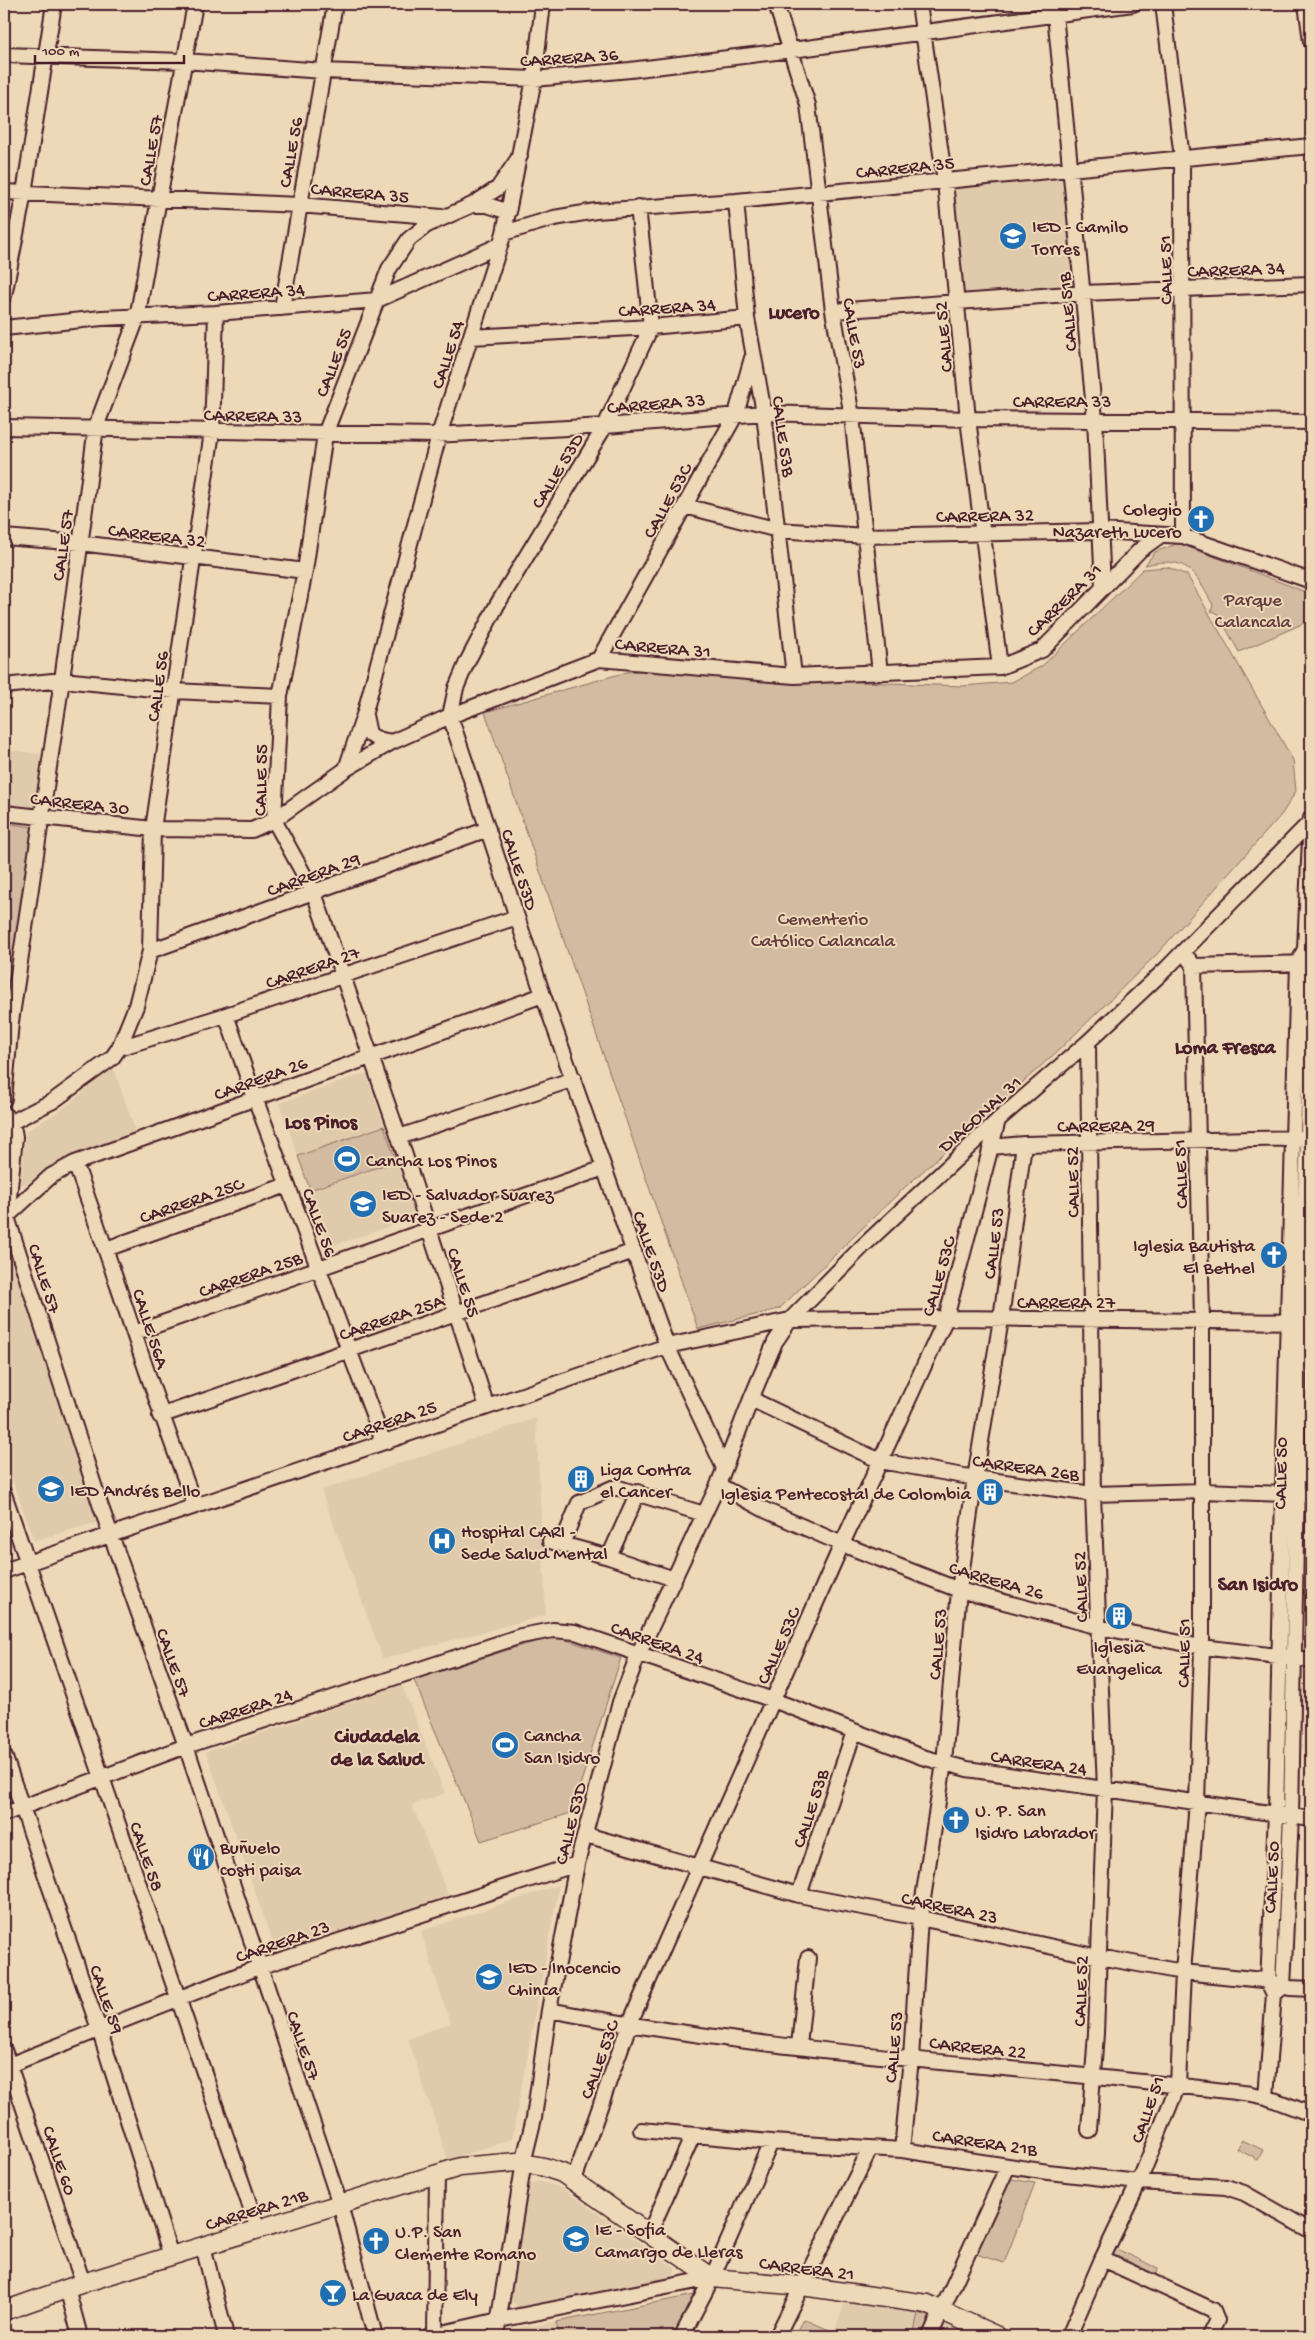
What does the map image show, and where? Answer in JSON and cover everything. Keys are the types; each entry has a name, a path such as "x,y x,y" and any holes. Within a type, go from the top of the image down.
{"main road":[{"name":"CARRERA 21B","path":"4,2310 75,2286 437,2174 460,2167 483,2164 524,2163 544,2167 574,2180 712,2278"},
{"name":"CARRERA 21","path":"712,2278 802,2286 927,2304 997,2336"}],"street":[{"path":"4,296 24,193 54,4"},
{"name":"CALLE 57","path":"4,1099 8,1022 62,680 96,427 137,318 195,4"},
{"name":"CALLE 56","path":"282,308 336,4"},
{"name":"CALLE 54","path":"346,769 365,712 440,435 509,212 534,79 542,4"},
{"name":"CALLE 53","path":"776,4 808,105 833,311 852,416 880,672"},
{"name":"CALLE 52","path":"918,4 946,181 968,418 1000,667"},
{"name":"CARRERA 36","path":"4,55 46,58 184,61 323,71 534,79 630,70 923,33 1055,9 1132,4"},
{"name":"CALLE 51","path":"1163,4 1182,158 1184,288 1182,536"},
{"path":"1306,4 1311,40"},
{"name":"CALLE 51B","path":"1055,9 1095,418 1103,587"},
{"name":"CARRERA 35","path":"502,239 554,218 596,211 736,201 1311,146"},
{"name":"CALLE 55","path":"487,1407 344,975 314,893 274,820 280,696 305,571 325,434 389,269 409,239 428,225 472,205 498,188 520,156"},
{"name":"CARRERA 35","path":"4,192 299,205 443,217"},
{"name":"CALLE 53B","path":"736,201 747,318 764,413 794,676"},
{"path":"472,205 487,206 509,212"},
{"path":"638,208 651,327"},
{"name":"CARRERA 34","path":"4,328 102,318 137,318 216,313 377,300 502,239"},
{"name":"CARRERA 34","path":"833,311 1083,293 1311,284"},
{"name":"CALLE 56","path":"115,1053 136,1006 150,951 153,829 212,432 216,313"},
{"name":"CARRERA 34","path":"471,338 651,327 747,318"},
{"name":"CALLE 53D","path":"496,2336 524,2163 534,2118 549,2010 577,1864 620,1702 638,1655 718,1485 724,1468 667,1346 543,995 450,716 456,688 467,662 498,605 605,426 651,327"},
{"name":"CALLE 53C","path":"599,659 736,414 753,355"},
{"name":"CARRERA 33","path":"4,427 96,427 212,432 440,435 605,426 764,413 968,418 1311,422"},
{"name":"CARRERA 32","path":"685,506 778,530 865,536 1100,531 1182,536 1311,581"},
{"name":"CARRERA 31","path":"153,829 246,832 274,820 346,769 392,742 450,716 599,659 794,676 1000,667 1042,650 1140,550 1161,535"},
{"name":"CARRERA 32","path":"4,538 80,543 305,571"},
{"path":"4,686 62,680 174,691 280,696"},
{"path":"365,712 370,734 377,739 392,742"},
{"name":"CARRERA 30","path":"4,813 153,829"},
{"name":"CALLE 50","path":"1266,2097 1291,1816 1283,1493 1300,1321 1310,1138 1305,949 1311,820"},
{"name":"DIAGONAL 31","path":"724,1468 750,1399 775,1342 790,1320 862,1247 998,1120 1088,1042 1183,952 1311,820"},
{"name":"CARRERA 29","path":"150,951 488,829"},
{"name":"CARRERA 27","path":"6,1121 53,1101 115,1053 517,917"},
{"path":"1183,952 1194,966 1306,963"},
{"name":"CALLE 50","path":"1275,1988 1276,1814 1286,1659 1305,1495 1294,1138 1306,963"},
{"name":"CALLE 51","path":"1069,2336 1102,2259 1139,2182 1178,2085 1183,1972 1197,1802 1202,1647 1202,1320 1194,966"},
{"name":"CARRERA 26","path":"5,1218 51,1176 75,1164 543,995"},
{"name":"CALLE 56","path":"226,1015 287,1185 383,1441"},
{"name":"CALLE 52","path":"1088,1042 1094,1494 1105,1789 1099,1957 1089,2130"},
{"path":"399,1137 574,1079"},
{"name":"CALLE 53C","path":"574,2180 629,2025 842,1544 946,1318 998,1120"},
{"name":"CALLE 57","path":"6,1121 15,1137 5,1218 110,1534 186,1746 340,2204 375,2336"},
{"name":"CARRERA 29","path":"991,1147 1024,1144 1310,1138"},
{"name":"CALLE 53","path":"902,2150 911,2058 920,1918 944,1763 959,1590 1001,1319 1024,1144"},
{"name":"CALLE 56A","path":"75,1164 106,1249 160,1416 194,1505"},
{"name":"CARRERA 25B","path":"134,1333 604,1168"},
{"name":"CARRERA 25C","path":"106,1249 287,1185"},
{"name":"CARRERA 25A","path":"160,1416 634,1251"},
{"name":"CARRERA 27","path":"790,1320 946,1318 1300,1321"},
{"name":"CARRERA 25","path":"4,1571 667,1346 790,1320"},
{"name":"CARRERA 26B","path":"750,1399 880,1461 975,1478 1094,1494 1203,1491 1305,1495"},
{"name":"CARRERA 26","path":"718,1485 767,1511 842,1544 959,1590 1099,1627 1202,1647 1286,1659 1311,1660"},
{"path":"674,1579 610,1557 556,1543 583,1500 612,1488 638,1492 704,1514"},
{"path":"610,1557 638,1492"},
{"name":"CALLE 58","path":"4,1494 258,2229"},
{"name":"CARRERA 24","path":"4,1814 186,1746 521,1636 553,1630 575,1632 773,1700 854,1732 967,1769 1311,1819"},
{"name":"CALLE 53B","path":"799,1895 854,1732"},
{"name":"CALLE 59","path":"4,1755 99,2029 172,2256"},
{"name":"CARRERA 23","path":"586,1835 799,1895 920,1918 1099,1957 1275,1988 1311,1989"},
{"name":"CARRERA 23","path":"6,2066 259,1967 577,1864"},
{"path":"799,2046 808,1958"},
{"name":"CARRERA 22","path":"549,2010 629,2025 799,2046 1178,2085 1266,2097 1311,2114"},
{"name":"CALLE 60","path":"4,2050 6,2066 75,2286 80,2336"},
{"name":"CARRERA 21B","path":"641,2130 771,2142 902,2150 1008,2166 1139,2182 1226,2187 1244,2194 1311,2231"},
{"path":"649,2234 693,2135"},
{"path":"682,2336 712,2278 771,2142"},
{"path":"777,2336 870,2149"},
{"path":"930,2336 1008,2166"},
{"path":"432,2336 437,2174"},
{"path":"203,2246 226,2336"},
{"path":"1102,2259 1213,2310 1217,2320 1209,2336"},
{"name":"CARRERA 21","path":"432,2336 498,2320 712,2278"}],"shaded area":[{"name":"IED - Camilo Torres","path":"1063,179 1075,287 964,298 952,186"},
{"path":"4,749 41,754 33,812 4,808"},
{"path":"113,1066 136,1133 50,1166 26,1184 21,1184 26,1131 68,1105"},
{"path":"366,1073 384,1126 298,1156 279,1103"},
{"name":"IED - Salvador Suarez Suarez - Sede 2","path":"396,1161 415,1218 329,1247 310,1190"},
{"path":"4,1239 98,1522 34,1541 4,1456"},
{"name":"Hospital CARI - Sede Salud Mental","path":"536,1418 546,1615 383,1659 321,1490"},
{"path":"402,1685 445,1793 412,1805 448,1895 277,1955 206,1752"},
{"name":"IED - Inocencio Chinca","path":"559,1885 512,2139 448,2160 408,2039 450,2023 421,1931"},
{"name":"IE - Sofia Camargo de Lleras","path":"538,2181 559,2187 569,2193 675,2268 675,2273 672,2277 518,2308 510,2299 526,2192 529,2185"},
{"path":"846,2300 918,2313 913,2336 843,2336 834,2332"},
{"path":"556,2322 560,2336 508,2336 509,2329"},
{"path":"947,2322 977,2336 940,2336"}],"green space":[{"name":"Parque Calancala","path":"1179,543 1311,594 1311,620 1239,652 1218,614 1211,611 1213,605 1200,583 1188,568 1171,562 1145,565 1155,552"},
{"name":"Cementerio Católico Calancala","path":"1167,567 1187,575 1293,760 1296,791 1282,814 1157,954 1060,1049 903,1189 779,1309 698,1329 485,712 627,672 678,668 737,677 962,686 1012,682 1042,666 1143,569"},
{"path":"4,823 33,827 10,1015 4,1014"},
{"name":"Cancha Los Pinos","path":"384,1126 396,1161 310,1190 298,1156"},
{"path":"557,1637 621,1658 571,1813 481,1841 414,1680 523,1645"},
{"path":"1242,2140 1263,2150 1258,2160 1237,2149"},
{"path":"1011,2179 1035,2183 1004,2263 976,2254"},
{"path":"1112,2247 1158,2268 1154,2278 1108,2257"},
{"path":"694,2295 673,2336 560,2336 556,2322"},
{"path":"918,2313 932,2317 923,2336 913,2336"},
{"path":"804,2319 843,2336 795,2336"}],"place":[{"name":"IED - Camilo Torres","path":"1013,236"},
{"name":"Colegio Nazareth Lucero","path":"1201,519"},
{"name":"Cancha Los Pinos","path":"347,1159"},
{"name":"IED - Salvador Suarez Suarez - Sede 2","path":"363,1204"},
{"name":"Iglesia Bautista El Bethel","path":"1274,1255"},
{"name":"Liga Contra el Cancer","path":"581,1479"},
{"name":"IED Andrés Bello","path":"51,1489"},
{"name":"Iglesia Pentecostal de Colombia","path":"990,1492"},
{"name":"Hospital CARI - Sede Salud Mental","path":"442,1541"},
{"name":"Iglesia Evangelica","path":"1119,1616"},
{"name":"Cancha San Isidro","path":"505,1745"},
{"name":"U. P. San Isidro Labrador","path":"956,1820"},
{"name":"Buñuelo costi paisa","path":"201,1857"},
{"name":"IED - Inocencio Chinca","path":"489,1977"},
{"name":"IE - Sofia Camargo de Lleras","path":"576,2239"},
{"name":"U.P. San Clemente Romano","path":"376,2241"},
{"name":"La Guaca de Ely","path":"333,2293"}],"district":[{"name":"Lucero","path":"794,311"},
{"name":"Loma Fresca","path":"1225,1046"},
{"name":"Los Pinos","path":"321,1121"},
{"name":"San Isidro","path":"1258,1583"},
{"name":"Ciudadela de la Salud","path":"377,1746"}]}
